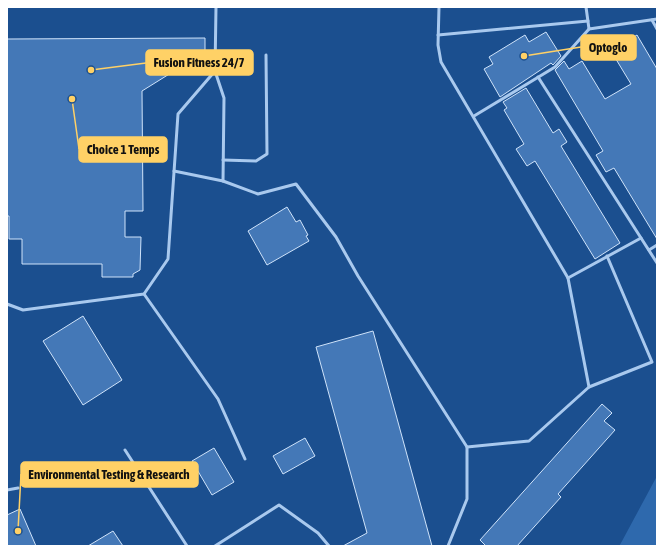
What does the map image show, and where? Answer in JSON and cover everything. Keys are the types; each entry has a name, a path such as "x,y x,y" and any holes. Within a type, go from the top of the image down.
{"lane":[{"path":"216,7 215,71 224,98 223,181"},
{"path":"439,7 438,35 441,62 568,278 589,388"},
{"path":"586,7 589,29"},
{"path":"474,116 555,67 589,29 657,19"},
{"path":"652,20 657,29"},
{"path":"438,35 588,22"},
{"path":"223,160 256,161 267,154 266,55"},
{"path":"7,304 23,310 144,294 168,259 178,114 215,71"},
{"path":"538,77 657,263"},
{"path":"174,171 223,181 258,194 296,184 336,237 358,276 467,447 467,499 448,546"},
{"path":"568,278 641,238"},
{"path":"649,250 657,245"},
{"path":"467,447 529,441 589,388 652,362 607,256"},
{"path":"144,294 218,399 245,459"},
{"path":"125,450 187,546"},
{"path":"7,490 18,488"},
{"path":"215,546 279,505 318,533 329,546"}],"shaded area":[{"path":"657,476 657,546 619,546 621,543"}],"building":[{"path":"546,32 561,56 553,65 551,63 500,97 484,69 493,64 489,57 525,35 529,42"},
{"path":"637,35 657,69 657,239 614,168 606,172 596,155 603,151 555,70 564,61 569,69 582,61 605,99 631,84 611,51"},
{"path":"205,38 205,58 195,58 142,91 143,211 125,211 125,237 141,237 140,270 133,274 133,277 102,277 102,264 22,264 22,239 9,239 9,216 7,216 7,39"},
{"path":"526,88 553,133 559,129 567,142 561,146 620,243 595,259 535,161 527,166 516,149 524,144 504,110 507,108 503,102"},
{"path":"287,207 296,222 300,220 308,235 306,236 309,241 267,265 248,231"},
{"path":"83,316 122,380 83,405 43,341"},
{"path":"373,331 432,546 343,546 367,533 316,347"},
{"path":"602,404 612,413 604,421 615,430 558,494 561,497 517,546 486,546 480,540"},
{"path":"305,438 315,456 283,474 273,456"},
{"path":"214,448 234,482 212,495 192,461"},
{"path":"20,509 36,546 7,546 7,515"},
{"path":"113,531 123,546 88,546"}],"place":[{"name":"Optoglo","path":"524,56"},
{"name":"Fusion Fitness 24/7","path":"91,70"},
{"name":"Choice 1 Temps","path":"72,99"},
{"name":"Environmental Testing & Research","path":"18,531"}]}
